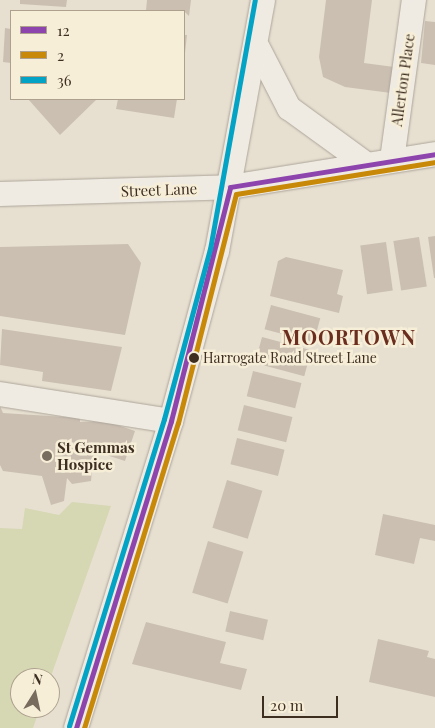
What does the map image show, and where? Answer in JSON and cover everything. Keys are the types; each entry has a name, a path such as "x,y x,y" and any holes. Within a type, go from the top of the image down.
{"street":[{"path":"77,728 171,421 230,188 258,48 263,0"},
{"name":"Allerton Place","path":"392,160 414,0"},
{"path":"258,48 289,108 366,164"},
{"name":"Street Lane","path":"0,194 230,188 435,154"},
{"path":"0,394 171,421"}],"green space":[{"path":"72,502 111,506 54,668 10,668 10,718 36,718 33,728 0,728 0,528 22,529 25,508 59,515"}],"building":[{"path":"20,0 67,0 66,7 20,4"},
{"path":"147,0 191,0 189,16 185,10 146,10"},
{"path":"326,0 372,0 364,63 394,67 391,93 345,87 323,77 319,57"},
{"path":"425,21 435,22 435,65 421,63"},
{"path":"5,28 10,29 10,63 3,62"},
{"path":"185,35 187,35 185,53"},
{"path":"29,100 96,100 60,135"},
{"path":"118,100 177,100 174,118 116,109"},
{"path":"435,236 435,278 434,278 428,237"},
{"path":"419,237 427,286 401,290 393,241"},
{"path":"386,242 393,291 367,294 360,246"},
{"path":"128,244 141,263 125,335 0,316 0,247"},
{"path":"286,257 343,270 337,294 343,296 339,313 270,296 278,261"},
{"path":"271,305 320,318 314,342 265,329"},
{"path":"2,329 122,347 111,391 42,381 43,372 0,365"},
{"path":"262,337 311,350 304,376 255,363"},
{"path":"253,371 302,383 295,408 247,396"},
{"path":"244,405 293,417 286,442 238,430"},
{"name":"St Gemmas Hospice","path":"0,406 3,413 80,418 80,422 106,421 135,431 125,461 94,451 91,481 72,484 67,478 64,501 51,505 42,476 3,471 0,465"},
{"path":"237,438 285,450 278,476 230,464"},
{"path":"227,480 262,491 248,539 212,528"},
{"path":"383,514 435,525 435,541 420,538 414,564 375,555"},
{"path":"208,541 243,552 228,603 192,593"},
{"path":"230,611 268,620 263,640 225,631"},
{"path":"146,622 226,642 220,663 247,669 241,690 132,664"},
{"path":"378,639 429,651 427,657 435,659 435,697 369,682"}],"transit line":[{"name":"36","path":"69,726 164,419 210,249 255,0"},
{"name":"12","path":"76,728 171,421 230,187 435,154"},
{"name":"2","path":"84,728 178,423 236,194 435,162"}],"place":[{"name":"Harrogate Road Street Lane","path":"194,358"},
{"name":"St Gemmas Hospice","path":"47,456"}],"district":[{"name":"MOORTOWN","path":"349,336"}]}
